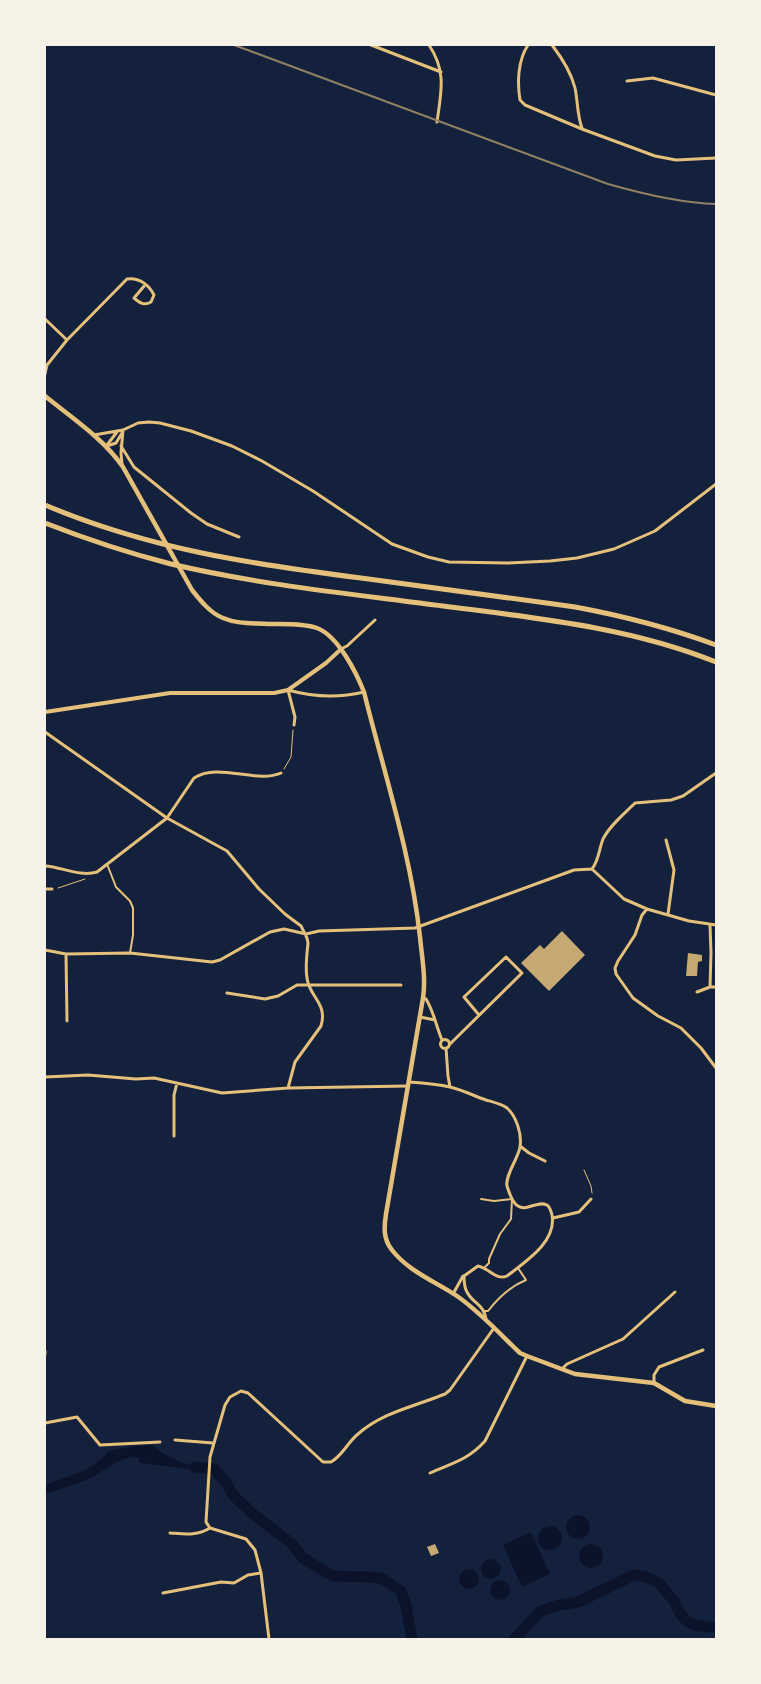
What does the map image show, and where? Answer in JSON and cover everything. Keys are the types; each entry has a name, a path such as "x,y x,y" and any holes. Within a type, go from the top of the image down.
{"highway":[{"path":"45,506 103,527 159,544 232,560 615,614 667,628 716,645"},
{"path":"45,523 105,545 188,568 300,587 604,629 670,646 716,662"}],"main road":[{"path":"45,396 107,446 123,467 192,590 206,606 221,617 240,623 285,624 315,628 330,636 356,672 364,692 407,858 418,926 424,980 421,1011 384,1228 390,1249 398,1258 413,1269 471,1307 520,1352 527,1356 584,1376 654,1383 685,1401 716,1406"}],"street":[{"path":"371,45 441,72"},
{"path":"429,45 436,56 441,72 442,94 437,122"},
{"path":"528,45 521,59 519,79 520,100 525,105 582,129 668,159 716,158"},
{"path":"552,45 564,62 575,88 582,129"},
{"path":"627,81 653,78 716,95"},
{"path":"45,374 46,366 67,340 127,279 138,280 145,285 151,290 154,295 151,302 141,304 134,298 145,285"},
{"path":"45,319 67,340"},
{"path":"94,436 118,432 138,423 160,423 191,431 232,446 262,461 392,544 448,562 500,563 550,561 577,558 614,549 655,531 716,484"},
{"path":"107,446 116,443 123,430"},
{"path":"123,430 121,446 123,467"},
{"path":"107,446 118,432"},
{"path":"121,446 134,467 191,514 208,524 239,537"},
{"path":"45,712 170,693 274,693 288,690 326,663 340,650 348,646 374,620"},
{"path":"288,690 302,694 325,696 348,696 364,692"},
{"path":"288,690 295,717 294,725"},
{"path":"45,732 167,818 227,851 248,877 285,914 301,926 306,934 308,943 306,975 309,985 321,1005 323,1020 321,1026 295,1062 288,1088"},
{"path":"45,866 56,866 79,872 97,872 167,818 194,778 200,774 208,772 276,775 281,772"},
{"path":"592,869 596,864 603,841 608,832 635,803 671,800 683,796 716,773"},
{"path":"666,840 674,870 668,914"},
{"path":"106,864 116,887 130,901 133,908 133,935 130,953"},
{"path":"45,950 66,954 130,953 212,962 220,960 270,932 284,929 306,934 319,931 414,928 574,870 592,869 624,899 647,909 689,921 716,925"},
{"path":"45,889 52,889"},
{"path":"647,909 642,915 635,935 618,961 615,968 616,974 633,998 658,1016 681,1028 701,1048 716,1068"},
{"path":"710,925 710,987"},
{"path":"66,954 67,1021"},
{"path":"450,1087 446,1048 522,973 506,957 464,997 479,1015"},
{"path":"227,993 265,999 278,996 297,985 401,985"},
{"path":"697,992 710,987 716,987"},
{"path":"423,998 426,999 432,1009 442,1040 441,1046 446,1048"},
{"path":"420,1017 435,1020"},
{"path":"442,1040 447,1039 450,1044"},
{"path":"45,1077 88,1075 136,1079 154,1078 222,1093 288,1088 408,1084 450,1087 497,1104 509,1110 514,1116 519,1128 520,1146 507,1182 512,1199 511,1219 500,1234 488,1259 489,1263 485,1267"},
{"path":"174,1136 174,1096 177,1082"},
{"path":"520,1146 545,1161"},
{"path":"480,1199 494,1201 512,1199"},
{"path":"453,1294 464,1276 478,1266 485,1267 502,1278 542,1247 552,1226 553,1218 549,1207 537,1203 523,1208 519,1207 512,1199"},
{"path":"553,1218 579,1212 591,1199"},
{"path":"485,1311 488,1311 516,1284 526,1280 517,1268"},
{"path":"464,1276 464,1286 467,1293 485,1311 486,1322"},
{"path":"562,1369 567,1364 623,1340 675,1292"},
{"path":"269,1639 261,1572 255,1550 246,1539 210,1528 206,1522 210,1457 225,1405 230,1398 237,1392 244,1392 252,1396 323,1462 331,1462 357,1434 376,1421 446,1394 494,1328"},
{"path":"654,1383 654,1375 659,1367 703,1350"},
{"path":"430,1473 462,1460 475,1452 485,1441 527,1356"},
{"path":"45,1423 77,1417 100,1445 160,1442"},
{"path":"175,1440 213,1443"},
{"path":"170,1533 196,1534 210,1528"},
{"path":"163,1593 221,1582 234,1583 248,1575 261,1572"}],"path":[{"path":"281,772 291,757 294,725"},
{"path":"52,889 84,879"},
{"path":"584,1170 591,1186 591,1199"}],"water":[{"path":"153,1445 163,1453 186,1464 201,1466 207,1464 206,1471 140,1463 137,1457 130,1458 124,1459 74,1485 45,1494 45,1485 84,1471 109,1451"},
{"path":"578,1515 583,1516 589,1522 589,1532 583,1538 578,1539 573,1538 567,1532 566,1527 567,1522 573,1516"},
{"path":"550,1526 559,1529 562,1538 559,1547 550,1550 541,1547 538,1538 541,1529"},
{"path":"531,1532 550,1574 522,1587 503,1545"},
{"path":"591,1544 599,1548 603,1556 599,1564 591,1568 583,1564 579,1556 583,1548"},
{"path":"491,1559 498,1562 501,1569 498,1576 491,1579 484,1576 481,1569 484,1562"},
{"path":"469,1569 476,1572 479,1579 476,1586 469,1589 462,1586 459,1579 462,1572"},
{"path":"500,1580 507,1583 510,1590 507,1597 500,1600 493,1597 490,1590 493,1583"}],"building":[{"path":"562,931 585,955 549,991 521,963 540,945 544,949"},
{"path":"688,953 702,955 702,961 698,962 697,976 686,976"},
{"path":"435,1544 439,1553 431,1556 427,1547"}],"waterway":[{"path":"195,1467 214,1469 234,1496 253,1514 291,1543 303,1558 324,1571 333,1576 383,1579 401,1591 406,1606 412,1639"},
{"path":"514,1639 541,1611 559,1605 578,1602 634,1575 658,1582 688,1622 716,1628"}],"railway":[{"path":"234,45 608,184 662,197 716,204"}]}
